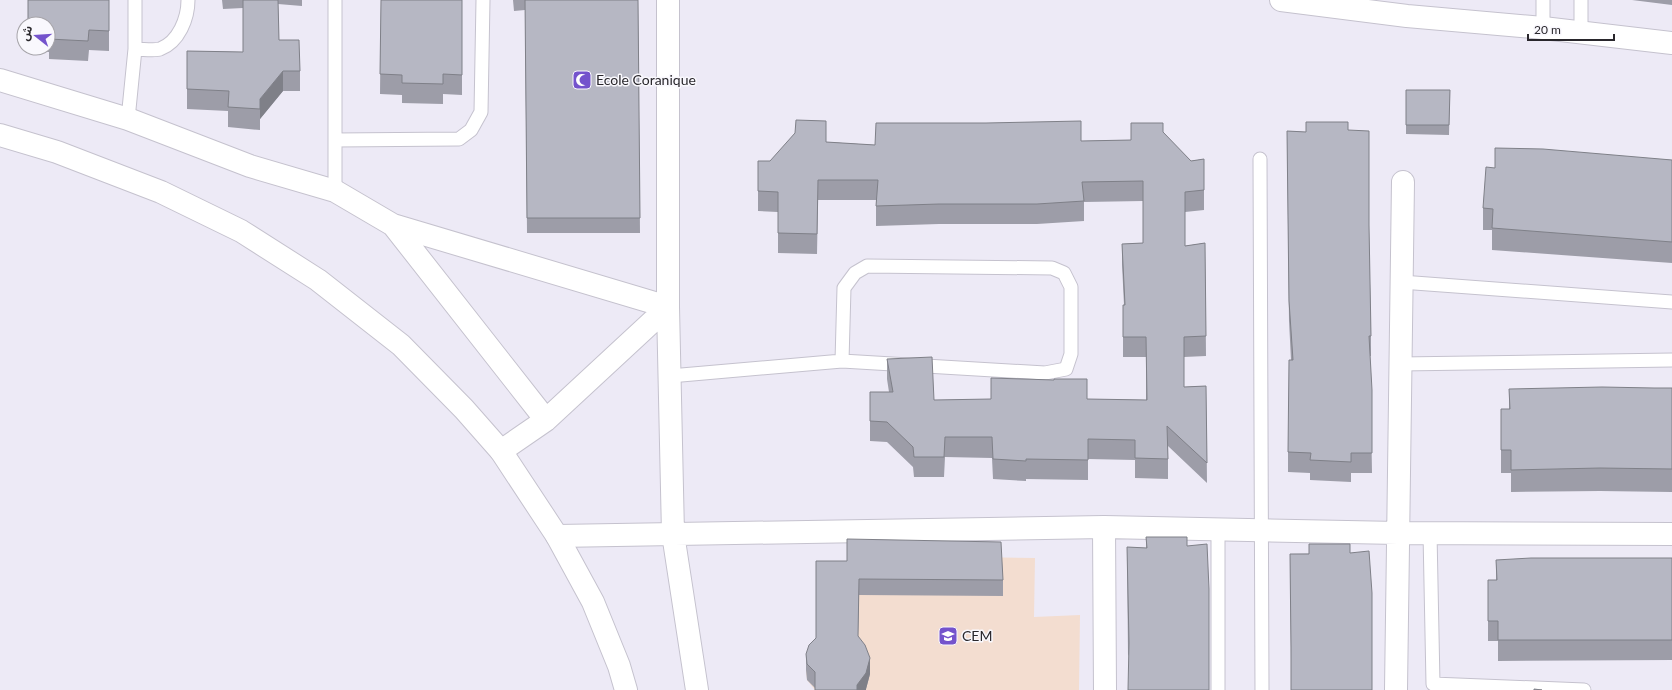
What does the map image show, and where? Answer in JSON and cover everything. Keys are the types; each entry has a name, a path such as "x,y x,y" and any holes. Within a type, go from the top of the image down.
{"street":[{"path":"668,0 668,307 673,534 696,690"},
{"path":"1281,0 1407,8 1543,28 1672,42"},
{"path":"0,80 128,119 250,166 335,191 393,225 668,307"},
{"path":"0,135 57,152 161,192 241,231 318,280 401,345 464,409 501,451 557,536 594,602 619,666 626,690"},
{"path":"1396,690 1403,182"},
{"path":"393,225 546,420"},
{"path":"501,451 546,420 668,307"},
{"path":"557,536 1104,527 1398,533 1672,534"},
{"path":"1104,527 1105,690"}],"lane":[{"path":"128,119 135,49 135,0"},
{"path":"135,49 159,50 173,42 183,26 188,0"},
{"path":"335,0 335,191"},
{"path":"336,140 459,139 471,130 481,112 483,0"},
{"path":"1543,0 1543,28"},
{"path":"1580,0 1581,32"},
{"path":"1260,159 1262,690"},
{"path":"670,376 842,361 1045,373 1066,369 1071,354 1071,286 1064,273 1052,268 867,266 855,272 844,288 842,361"},
{"path":"1402,282 1672,302"},
{"path":"1400,364 1672,360"},
{"path":"1218,529 1218,690"},
{"path":"1430,533 1433,684 1584,690"}],"shaded area":[{"name":"CEM","path":"847,555 1035,558 1034,617 1080,615 1079,690 815,690 807,680 806,670 847,577"}],"building":[{"path":"28,0 109,0 109,31 89,30 88,41 56,39 56,16 28,16"},
{"path":"243,0 278,0 279,40 299,40 300,71 283,71 260,99 260,109 228,107 229,91 187,89 187,51 243,52"},
{"path":"381,0 462,0 462,75 443,74 443,84 402,83 402,75 380,74"},
{"name":"Ecole Coranique","path":"525,0 638,0 640,218 527,218"},
{"path":"1406,90 1450,90 1449,125 1406,125"},
{"path":"796,120 826,121 826,142 875,145 876,123 1081,121 1081,141 1131,140 1131,123 1163,123 1163,132 1191,161 1204,159 1204,190 1185,192 1185,246 1205,243 1206,336 1184,337 1184,387 1206,386 1207,463 1167,426 1168,459 1135,458 1135,440 1088,439 1088,460 1026,459 1026,461 993,459 992,437 945,437 944,457 914,457 913,447 887,422 870,421 870,392 893,392 887,359 932,357 934,400 991,399 991,378 1054,380 1087,379 1087,399 1147,400 1146,337 1123,337 1123,305 1125,305 1122,244 1143,243 1143,181 1082,182 1084,201 1037,204 939,204 876,206 878,180 818,180 817,234 778,233 778,192 758,191 758,161 770,161 795,133"},
{"path":"1306,122 1348,122 1348,130 1369,131 1371,336 1369,336 1372,390 1372,453 1351,453 1351,462 1310,460 1311,453 1288,452 1289,360 1293,360 1289,301 1287,131 1306,132"},
{"path":"1495,148 1543,149 1672,160 1672,242 1492,228 1493,209 1483,208 1486,167 1495,168"},
{"path":"1602,387 1672,388 1672,469 1600,468 1511,470 1511,450 1501,450 1501,409 1510,409 1509,389"},
{"path":"1146,537 1187,537 1187,546 1207,544 1209,589 1209,690 1128,690 1129,643 1127,547 1147,548"},
{"path":"847,539 1001,542 1003,580 859,579 858,636 865,645 870,658 866,673 857,685 857,690 815,690 815,672 807,664 806,654 809,645 816,638 816,561 847,561"},
{"path":"1309,544 1350,544 1350,553 1369,551 1372,593 1372,690 1291,690 1290,554 1309,554"},
{"path":"1531,558 1672,558 1672,640 1498,640 1498,621 1488,621 1488,580 1497,580 1496,560"}],"place":[{"name":"Ecole Coranique","path":"582,80"},
{"name":"CEM","path":"948,636"}]}
